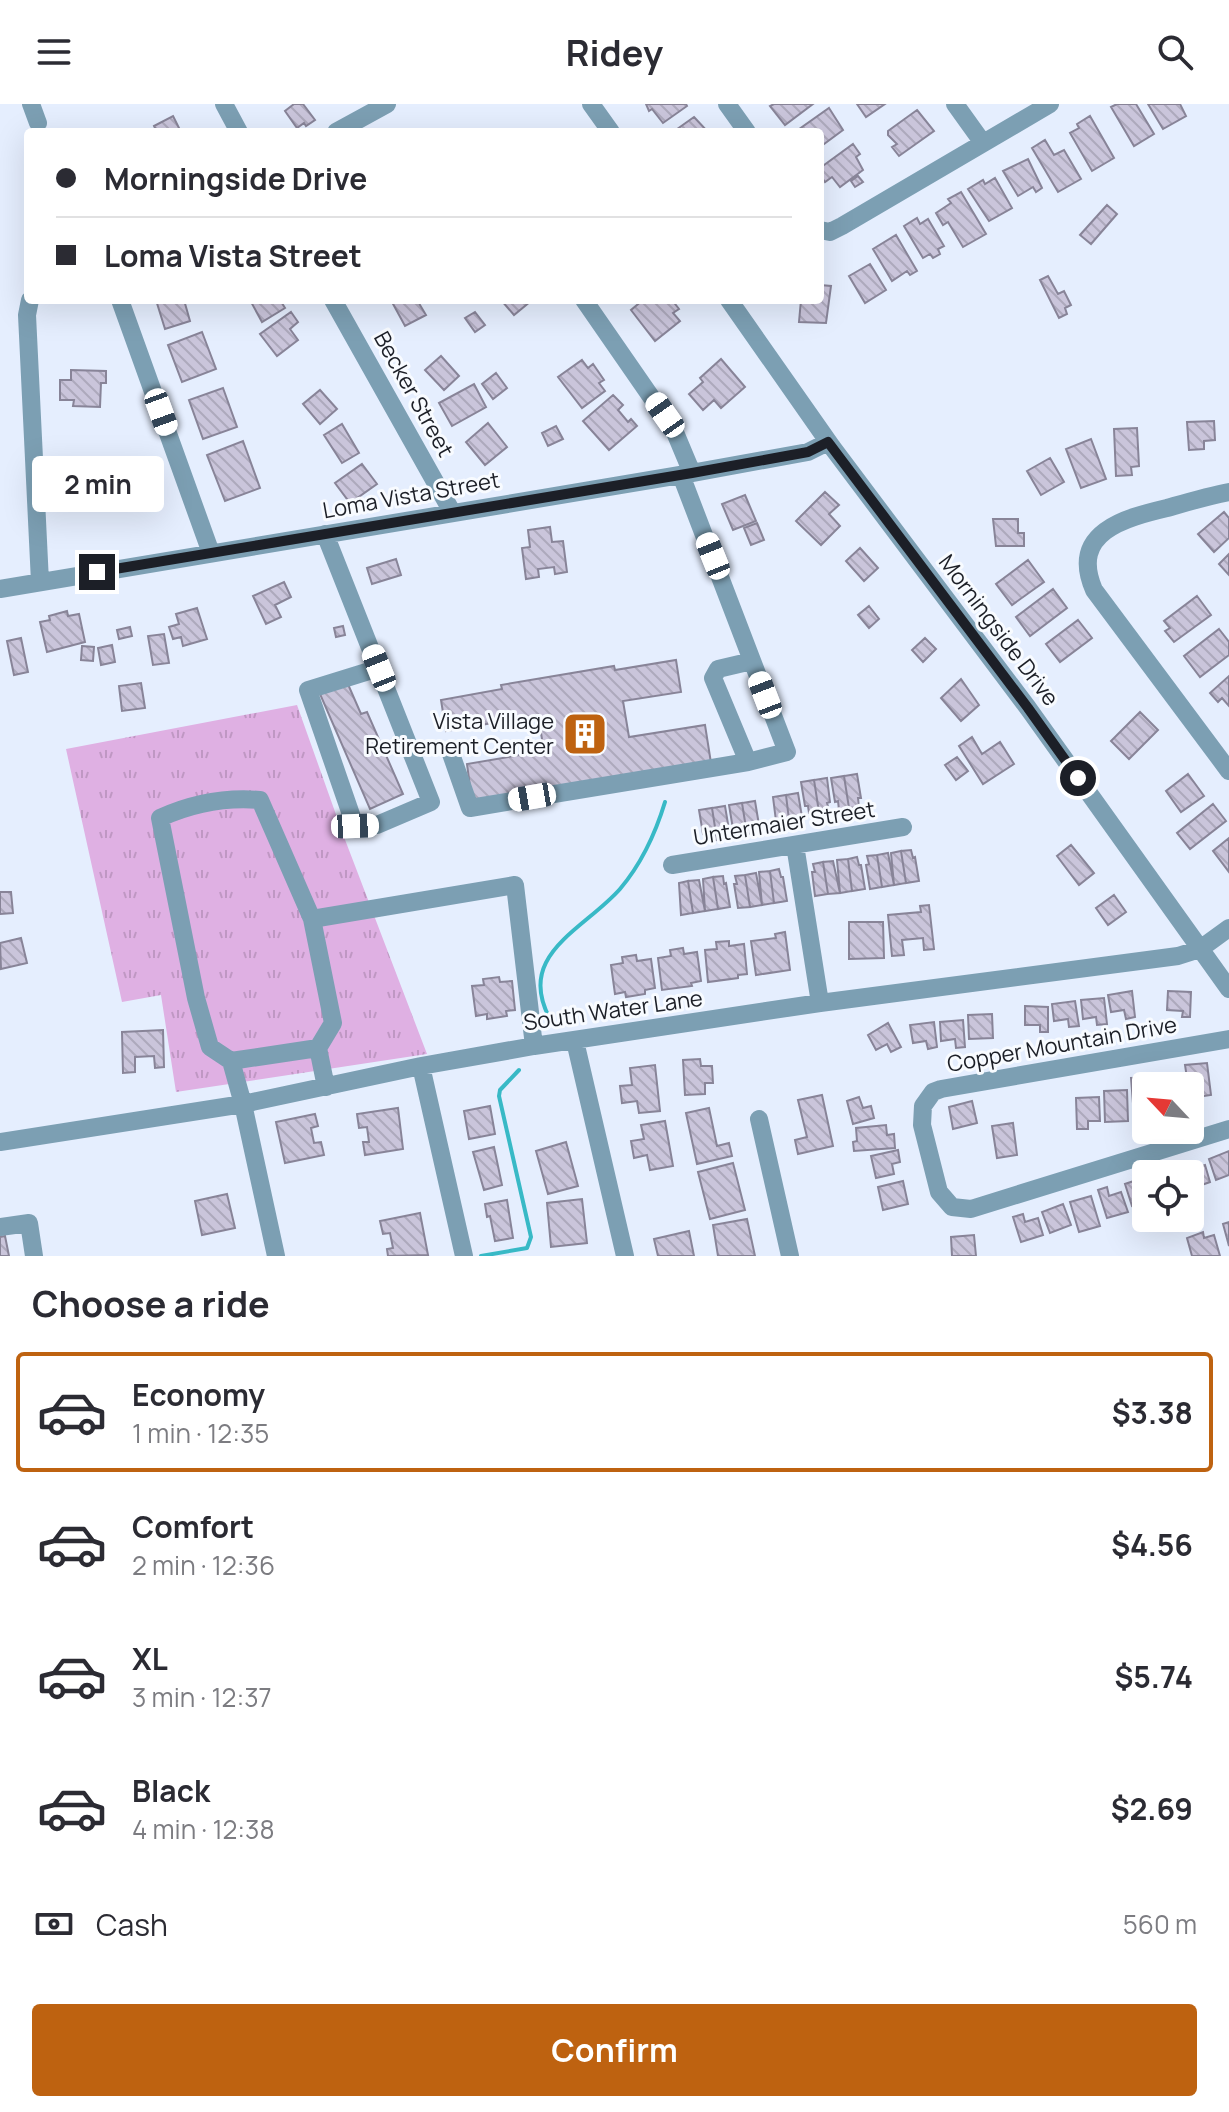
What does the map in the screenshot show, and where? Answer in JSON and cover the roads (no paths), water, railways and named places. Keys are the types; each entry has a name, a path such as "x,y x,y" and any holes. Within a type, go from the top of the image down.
{"street":[{"path":"31,104 38,123"},
{"path":"224,104 237,128"},
{"path":"343,128 387,104"},
{"path":"591,104 608,128"},
{"path":"727,104 744,128"},
{"path":"955,104 983,143"},
{"path":"824,230 842,226 1050,104"},
{"path":"29,304 27,315 40,582"},
{"path":"121,304 211,553"},
{"name":"Becker Street","path":"335,304 452,512"},
{"path":"450,751 470,808 748,762 787,752 686,474 681,442 587,304"},
{"name":"Morningside Drive","path":"732,304 828,442 1028,708 1229,989"},
{"name":"Loma Vista Street","path":"0,589 686,474 808,452 828,442"},
{"path":"1229,492 1117,522 1100,536 1092,549 1088,568 1094,590 1229,771"},
{"path":"325,534 379,668 431,802 377,825 355,826 308,690 379,668"},
{"path":"748,762 713,678 718,669 752,661"},
{"path":"276,1256 231,1061 210,1047 196,998 160,818 186,806 232,798 260,800 312,919 333,1023 318,1048 326,1087"},
{"name":"Untermaier Street","path":"672,865 903,827"},
{"path":"795,845 820,1003"},
{"path":"312,919 515,885 534,1046"},
{"name":"South Water Lane","path":"0,1142 243,1104 421,1066 534,1046 820,1003 1178,956 1200,949 1229,928"},
{"name":"Copper Mountain Drive","path":"1229,1039 941,1089 927,1098 920,1116 939,1192 952,1207 961,1209 971,1209 1229,1129"},
{"path":"575,1041 625,1256"},
{"path":"231,1061 318,1048"},
{"path":"421,1066 464,1256"},
{"path":"759,1119 790,1256"},
{"path":"0,1227 29,1223 34,1256"}],"waterway":[{"path":"554,1026 543,1002 541,981 546,963 571,932 605,904 628,879 647,848 665,802"},
{"path":"481,1256 527,1248 531,1237 499,1096 500,1090 519,1070"}],"place":[{"name":"Vista Village Retirement Center","path":"585,734"}]}
